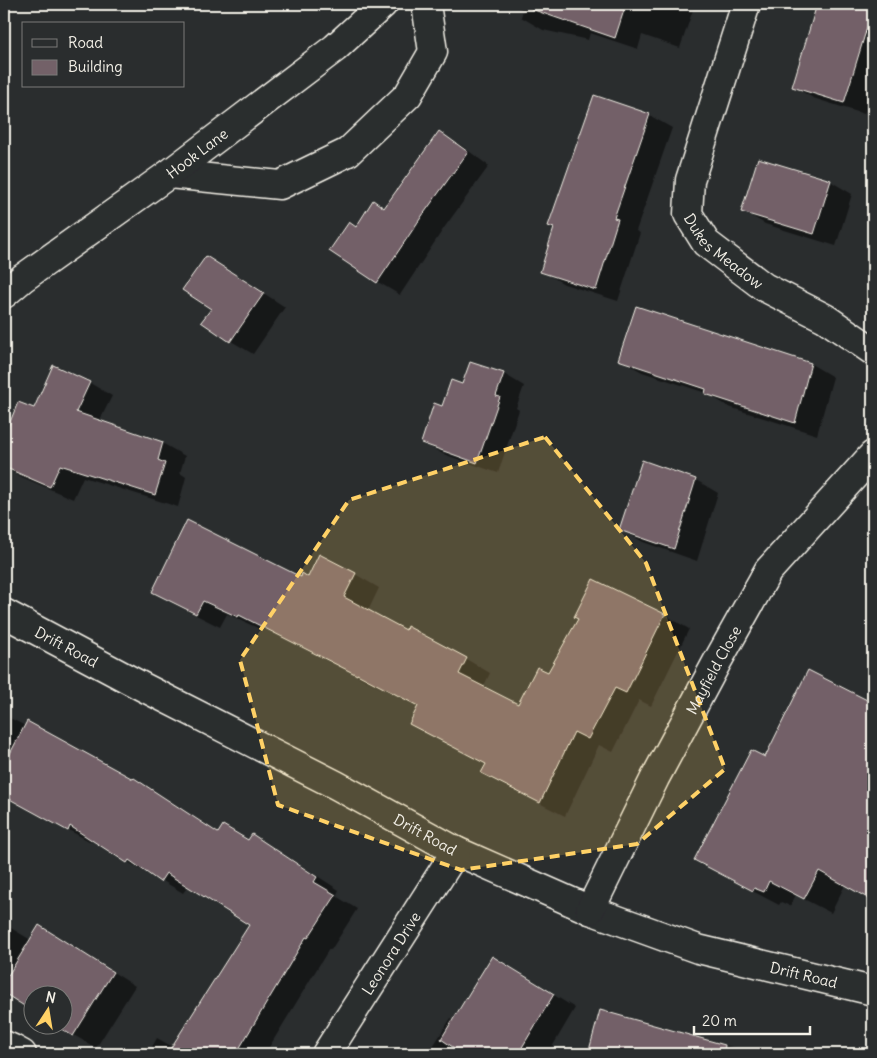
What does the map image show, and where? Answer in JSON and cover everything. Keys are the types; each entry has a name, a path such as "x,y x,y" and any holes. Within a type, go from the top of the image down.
{"street":[{"name":"Hook Lane","path":"4,294 23,278 169,174 335,48 383,4"},
{"path":"169,174 280,185 348,152 408,95 433,52 426,4"},
{"name":"Dukes Meadow","path":"746,4 690,180 688,214 706,243 764,287 824,318 873,351"},
{"name":"Mayfield Close","path":"590,910 655,778 768,571 873,454"},
{"name":"Drift Road","path":"4,613 336,786 456,851 590,910 698,949 873,991"},
{"name":"Leonora Drive","path":"326,1054 456,851"},
{"path":"4,1045 22,1054"}],"highlighted area":[{"path":"545,437 646,563 725,769 637,844 461,870 278,805 240,660 349,500"}],"building":[{"path":"532,4 626,4 615,38 531,9"},
{"path":"817,4 873,4 844,103 792,87"},
{"path":"594,95 650,114 614,218 618,219 596,290 540,272 554,228 548,226"},
{"path":"439,131 468,152 377,283 329,251 349,222 356,227 373,200 384,208"},
{"path":"758,158 831,180 814,234 741,212"},
{"path":"206,256 264,293 230,342 201,322 211,309 182,290"},
{"path":"636,306 811,363 795,423 705,394 706,389 618,360"},
{"path":"470,362 504,373 496,396 500,397 477,463 421,443 434,403 442,406 451,380 462,384"},
{"path":"53,365 90,382 76,412 163,442 158,460 165,463 155,495 60,465 50,487 4,467 4,437 18,402 34,408"},
{"path":"642,460 696,479 674,549 619,530"},
{"path":"187,520 301,577 302,573 308,577 319,554 356,573 344,597 406,630 407,626 467,658 459,674 518,704 537,667 548,672 578,619 574,617 593,579 665,614 626,693 615,688 588,739 574,732 540,803 481,773 486,764 409,724 418,706 239,615 238,617 203,601 196,614 152,592"},
{"path":"808,670 873,703 873,901 819,871 804,899 769,881 764,892 754,888 753,891 694,860 751,750 765,757"},
{"path":"27,721 134,778 218,833 223,825 248,840 252,834 317,877 314,882 336,895 308,938 306,937 236,1054 167,1054 249,925 166,873 160,882 129,860 127,863 70,826 68,831 4,796 4,765"},
{"path":"39,925 113,972 73,1036 72,986 22,986 22,1005 4,993 4,982"},
{"path":"492,956 554,994 518,1054 463,1054 441,1039"},
{"path":"600,1010 725,1045 724,1054 588,1054"}]}
